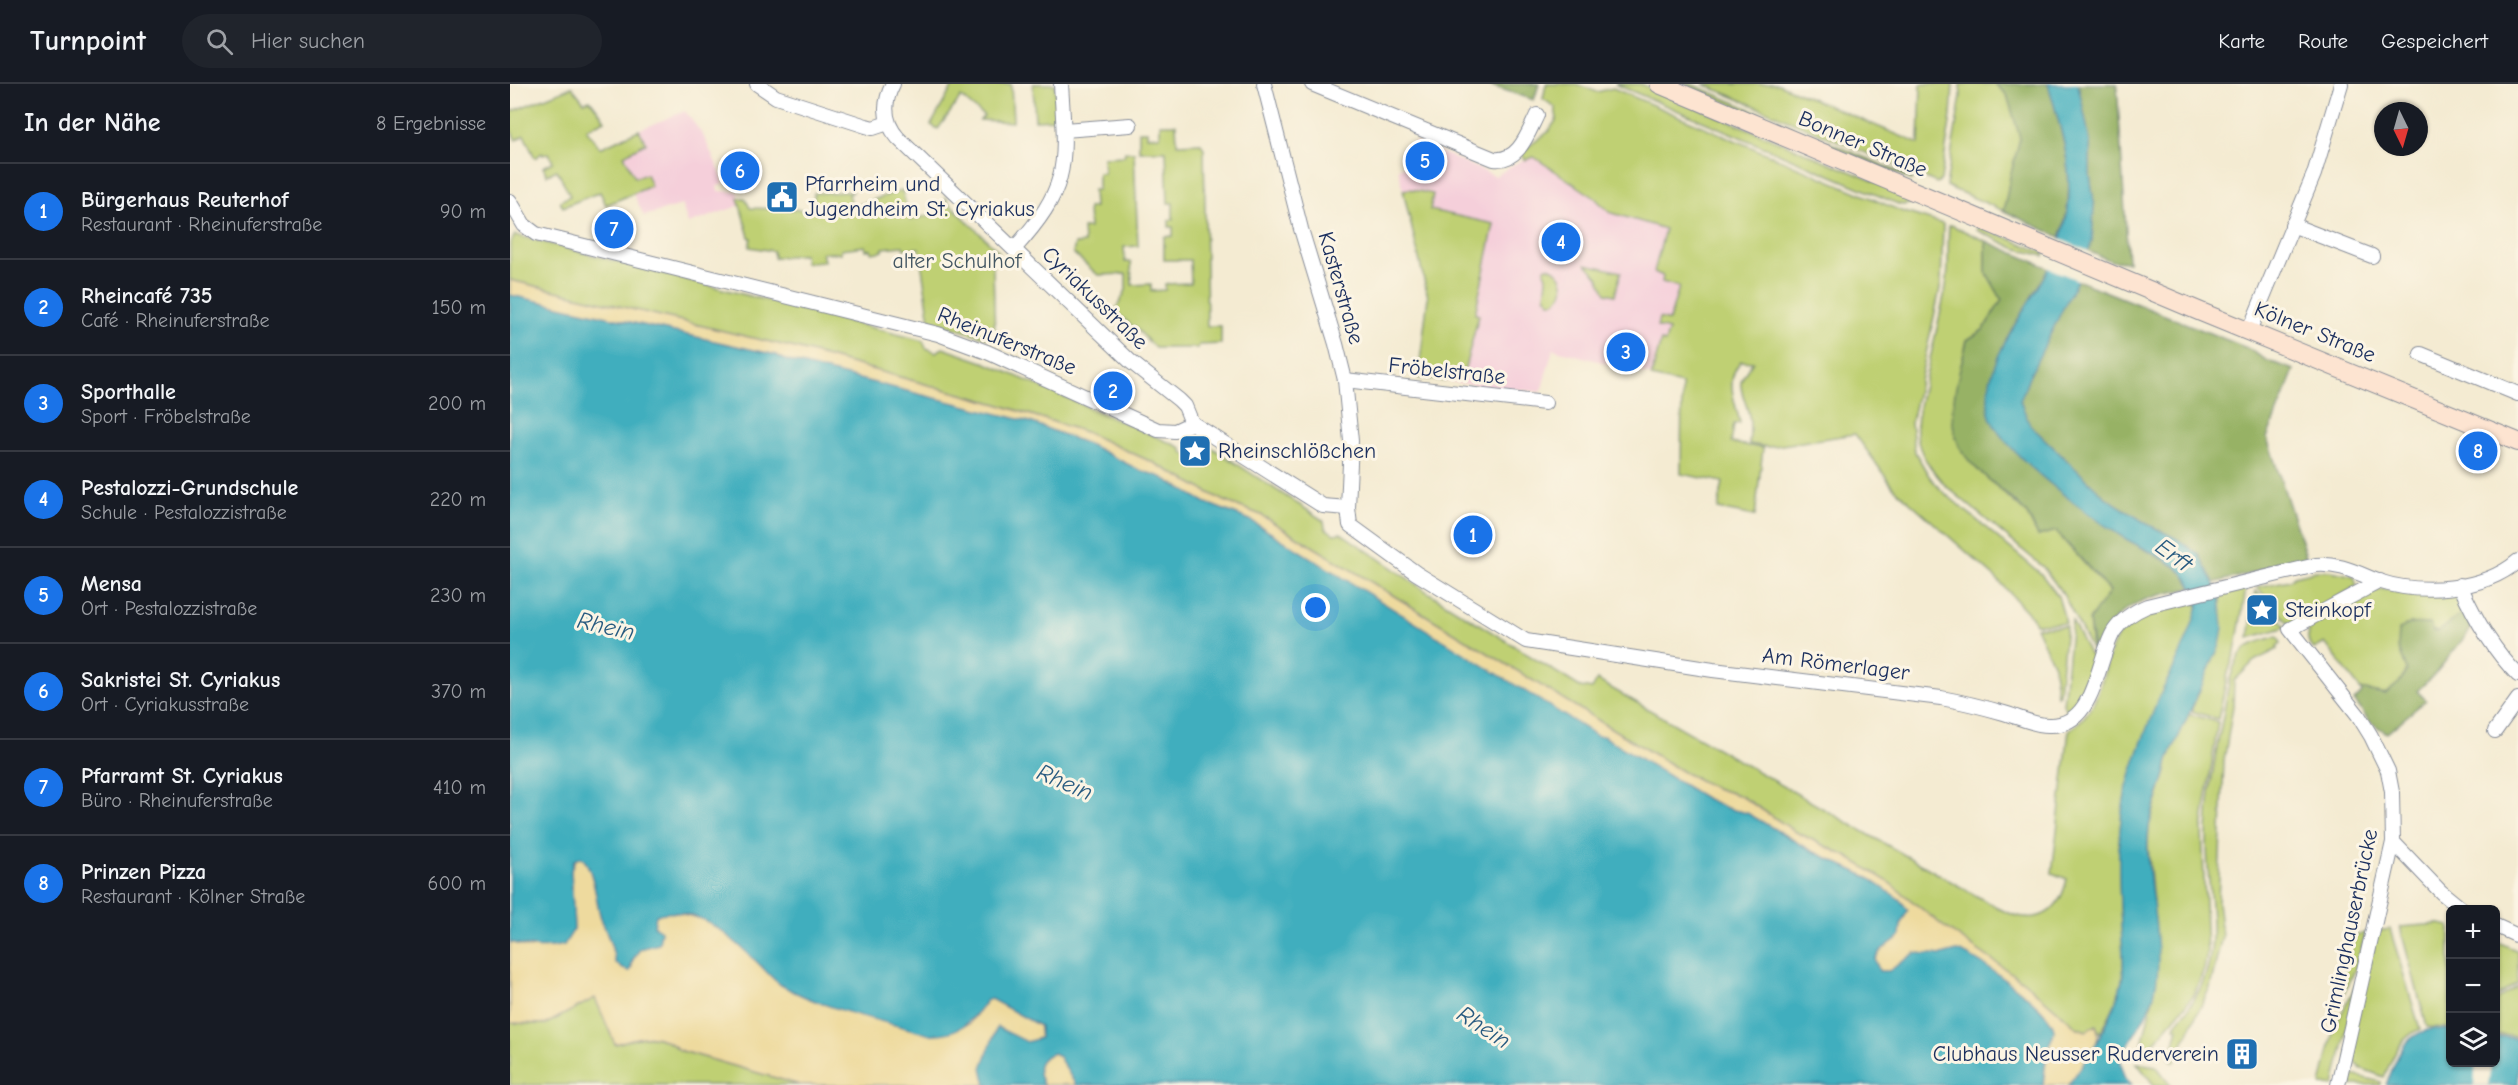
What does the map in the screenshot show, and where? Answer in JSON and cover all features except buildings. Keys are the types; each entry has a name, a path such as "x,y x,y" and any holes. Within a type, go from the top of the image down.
{"main road":[{"name":"Bonner Straße","path":"1659,84 2094,267"},
{"name":"Kölner Straße","path":"2094,267 2518,442"}],"street":[{"path":"757,84 776,97 873,128 888,123 886,104 893,84"},
{"path":"1014,249 1045,212 1061,181 1065,148 1061,84"},
{"name":"Kasterstraße","path":"1264,84 1301,229 1345,380 1351,441 1348,508"},
{"path":"1312,84 1494,159 1507,158 1518,150 1537,115"},
{"path":"2248,331 2314,174 2341,84"},
{"name":"Cyriakusstraße","path":"888,123 898,138 1131,362 1179,400 1185,406 1192,423"},
{"path":"1064,130 1130,124"},
{"name":"Rheinuferstraße","path":"510,201 524,225 536,234 918,328 987,352 1158,430 1175,431 1192,423"},
{"path":"2292,225 2372,256"},
{"path":"2421,354 2518,394"},
{"name":"Fröbelstraße","path":"1345,380 1545,403"},
{"path":"1192,423 1323,506 1348,508"},
{"name":"Am Römerlager","path":"1348,508 1349,521 1355,530 1432,583 1519,638 1610,655 1941,698 2041,724 2054,725 2070,720 2084,707 2109,641 2124,619 2135,611 2238,583 2327,564 2380,581"},
{"path":"2380,581 2418,588 2460,585 2498,576 2518,561"},
{"name":"Grimlinghauserbrücke","path":"2338,1085 2392,842 2392,792 2388,771 2358,715 2290,629 2380,581"},
{"path":"2460,585 2476,621 2491,644 2518,675"},
{"path":"2495,731 2518,699"},
{"path":"2392,842 2441,892 2458,905"},
{"path":"2500,928 2518,936"}],"shaded area":[{"path":"685,111 703,135 719,170 724,184 717,186 718,191 738,192 741,205 688,224 682,205 644,216 633,193 651,185 636,178 624,155 619,138"},
{"path":"1415,141 1495,176 1521,161 1534,157 1704,154 1683,384 1553,349 1541,392 1418,378 1428,297 1398,168 1404,167"}],"green space":[{"path":"954,84 1011,84 1013,122 980,120 984,116 961,97 938,129 931,125"},
{"path":"1033,84 1055,84 1057,119 1035,120"},
{"path":"1486,84 1539,84 1534,100"},
{"path":"1546,84 1576,84 1597,92 1613,88 1901,211 1943,224 1941,284 1911,423 1915,452 1929,476 1941,490 2041,574 2058,596 2066,623 2035,624 2032,617 1996,578 1893,487 1855,434 1768,447 1749,444 1750,418 1741,382 1753,362 1741,361 1733,376 1732,391 1740,423 1734,424 1731,443 1763,448 1755,516 1718,509 1723,482 1681,474 1682,384 1651,377 1661,341 1665,342 1669,330 1657,327 1659,318 1669,321 1679,287 1662,282 1663,276 1654,272 1665,229 1609,212 1595,198 1534,157 1525,160 1521,152 1548,132 1557,119 1555,107 1543,99"},
{"path":"1615,84 1641,84 1878,183 1913,200 1912,203 1898,204"},
{"path":"1682,84 1691,84 1913,178 1912,180"},
{"path":"1703,84 1778,84 1919,144 1921,84 1953,84 1951,116 1941,180 1937,183"},
{"path":"1960,84 1995,84 2007,95 2021,138 2010,177 2004,211 1946,186 1961,96"},
{"path":"1995,84 2048,84 2059,122 2069,180 2066,218 2060,237 2004,211 2020,138 2007,95"},
{"path":"2078,84 2117,84 2128,262 2111,261 2088,251 2092,241 2094,203 2090,175 2090,141"},
{"path":"572,87 584,102 590,100 605,120 586,129 600,148 639,130 646,143 624,155 635,178 646,174 651,186 606,205 600,192 563,207 560,201 570,196 557,170 547,175 543,167 553,162 549,153 543,155 542,153 535,158 524,135 516,140 510,129 512,119 510,112"},
{"path":"1160,124 1176,124 1177,144 1201,143 1204,149 1207,326 1221,326 1221,344 1199,345 1198,348 1155,348 1134,326 1131,329 1131,325 1115,311 1126,290 1126,274 1098,275 1073,253 1075,244 1084,243 1083,228 1089,228 1088,208 1094,207 1093,190 1098,190 1098,173 1104,173 1103,157 1124,156 1125,152 1134,152 1138,246 1124,247 1125,262 1131,262 1132,285 1151,284 1151,291 1165,290 1165,284 1191,283 1190,260 1164,260 1164,237 1173,236 1173,227 1169,227 1169,220 1173,219 1173,203 1168,203 1166,151 1139,151 1139,131 1147,131 1147,136 1160,136"},
{"name":"alter Schulhof","path":"902,190 910,220 943,212 946,197 949,203 999,252 993,267 995,340 930,321 919,248 904,249 903,246 883,248 883,251 872,253 871,249 866,250 865,246 841,249 841,253 822,253 824,261 805,263 804,254 774,258 773,251 749,247 751,238 738,198 745,198 750,208 813,210 814,193 852,192 849,195 853,207"},
{"path":"1403,190 1433,194 1430,210 1494,224 1475,314 1479,315 1463,375 1447,371 1445,381 1418,378 1428,297"},
{"path":"1949,226 1986,241 1986,272 2002,300 1983,330 1967,340 1953,411 1954,432 1976,468 2026,513 2038,536 2055,531 2110,592 2089,620 2092,651 2063,594 2043,567 1946,486 1927,463 1918,443 1918,413 1946,286"},
{"path":"1978,226 2045,253 2044,256 2014,248 1977,230"},
{"path":"515,235 923,341 926,348 936,352 943,348 986,363 1182,448 1182,451 1192,458 1211,458 1208,451 1211,447 1324,521 1325,528 1334,534 1341,533 1429,593 1580,687 1592,689 1597,680 1996,907 2020,916 2031,917 2050,911 2063,893 2067,879 2052,873 2069,730 2083,718 2093,704 2115,642 2123,629 2142,614 2197,600 2195,623 2148,728 2123,805 2119,890 2123,972 2119,993 2111,1014 2100,1033 2096,1026 2086,1031 2078,1028 2024,982 1943,926 1887,881 1846,856 1796,832 1741,796 1715,788 1683,772 1261,515 1222,500 1154,463 1085,432 997,404 795,348 510,280 510,243"},
{"path":"1986,241 2049,268 2006,339 1990,394 2120,535 2174,566 2184,574 2192,588 2150,598 2130,607 2121,613 2111,625 2094,653 2089,620 2110,591 2056,531 2038,536 2031,520 2016,502 1973,466 1958,443 1954,430 1954,397 1967,340 1983,330 2002,300 1986,272"},
{"path":"1586,264 1621,272 1615,295 1606,293 1598,277"},
{"path":"1549,267 1558,274 1563,283 1562,293 1554,302 1550,302 1545,296 1547,279 1544,272 1545,268"},
{"path":"2077,280 2247,348 2266,360 2294,370 2267,438 2307,559 2214,583 2199,555 2177,539 2147,524 2105,497 2030,425 2020,401 2029,377"},
{"path":"2316,571 2331,571 2354,576 2357,586 2290,625 2257,587 2290,580 2294,576"},
{"path":"2246,589 2235,652 2218,719 2191,711 2202,685 2216,637 2221,606 2220,594"},
{"path":"2382,589 2451,594 2456,597 2464,612 2438,632 2433,631 2429,624 2405,625 2398,647 2407,670 2399,683 2385,694 2360,689 2325,643 2314,649 2309,644 2308,637 2309,630 2318,620 2357,599"},
{"path":"2256,591 2286,627 2249,638"},
{"path":"2464,612 2472,628 2435,674 2417,691 2426,700 2387,733 2369,721 2354,700 2362,693 2360,689 2385,694 2399,683 2407,670 2398,647 2399,630 2409,624 2421,623 2430,624 2433,631 2438,632"},
{"path":"2072,621 2089,654 2093,657 2081,694 2067,711 2063,704"},
{"path":"2066,626 2059,694 2057,695 2054,666 2036,627"},
{"path":"2277,636 2281,643 2277,646 2278,649 2254,661 2234,681 2233,706 2224,761 2218,902 2222,936 2210,987 2174,1062 2170,1059 2178,1028 2175,1027 2176,1024 2194,1001 2205,978 2210,955 2212,933 2207,860 2209,802 2230,679 2236,662 2244,650 2255,643"},
{"path":"2189,714 2218,722 2202,829 2207,954 2194,995 2147,1051 2141,1049 2156,985 2157,947 2148,845 2149,826 2168,760"},
{"path":"2446,925 2446,1028 2427,1027 2400,927"},
{"path":"2390,929 2420,1029 2402,1043 2384,1077 2360,1068 2354,1060 2347,1057 2377,931"},
{"path":"2366,933 2356,968 2343,995 2338,993 2355,935"},
{"path":"2500,943 2518,951 2518,983 2500,994"},
{"path":"2358,981 2334,1085 2321,1085 2334,1028"},
{"path":"2518,986 2518,1037 2500,1035 2500,997"},
{"path":"595,997 616,1044 641,1037 656,1038 664,1040 679,1050 800,1085 510,1085 510,1023 546,1024"},
{"path":"2137,1063 2156,1066 2171,1085 2154,1085"},
{"path":"2352,1075 2381,1082 2380,1085 2341,1085 2345,1078"}],"sand":[{"path":"510,280 795,348 997,404 1085,432 1154,463 1222,500 1261,515 1683,772 1715,788 1741,796 1796,832 1846,856 1887,881 1943,926 2024,982 2078,1028 2086,1031 2096,1025 2098,1033 2094,1049 2085,1065 2068,1085 2043,1085 2047,1052 2054,1030 2045,1013 1980,963 1957,951 1942,955 1915,953 1889,971 1879,971 1875,959 1880,951 1900,936 1901,923 1908,910 1899,899 1867,877 1812,851 1747,813 1729,809 1705,798 1603,736 1597,737 1250,520 1206,503 1161,477 1139,470 1090,445 1029,422 785,360 776,355 510,295"},
{"path":"581,857 592,876 601,918 615,962 632,967 632,961 653,926 656,915 666,912 678,913 707,920 739,944 889,1023 928,1034 969,1024 987,1000 991,999 1040,1026 1040,1038 1027,1042 986,1085 800,1085 679,1050 656,1037 641,1037 615,1044 595,998 546,1024 510,1023 510,942 530,948 574,929 571,870 575,860"},
{"path":"1054,1053 1059,1056 1076,1085 1043,1085 1038,1069 1040,1062"}],"water":[{"name":"Erft","path":"2048,84 2078,84 2090,141 2090,175 2094,203 2092,241 2077,280 2029,377 2020,401 2030,425 2105,497 2147,524 2177,539 2199,555 2220,594 2223,627 2220,645 2168,760 2149,827 2149,870 2158,964 2156,986 2150,1006 2120,1058 2124,1077 2131,1085 2068,1085 2100,1036 2122,981 2119,857 2123,804 2148,724 2187,638 2198,606 2193,588 2177,567 2128,540 2067,498 2008,444 1995,428 1989,413 1988,394 1991,375 2007,338 2051,262 2063,232 2068,209 2067,161"},
{"name":"Rhein","path":"510,295 776,355 785,360 1030,422 1090,445 1139,470 1161,477 1206,503 1250,520 1597,736 1603,736 1705,798 1729,809 1747,813 1812,851 1867,877 1899,899 1908,910 1901,923 1900,936 1880,951 1875,959 1879,971 1889,971 1915,953 1942,955 1957,951 1996,973 2028,998 2051,1021 2054,1032 2047,1052 2043,1085 1076,1085 1059,1057 1054,1053 1040,1062 1038,1069 1043,1085 986,1085 982,1068 997,1027 1027,1042 1040,1038 1040,1026 991,999 987,1000 963,1026 948,1033 939,1034 928,1034 834,1008 781,985 725,933 699,918 685,914 656,915 654,926 661,931 659,944 640,949 632,961 630,971 623,969 615,962 601,918 592,876 581,857 574,860 571,870 574,929 564,945 537,947 510,942"},
{"path":"2432,1029 2446,1030 2446,1067 2500,1067 2500,1037 2518,1039 2518,1085 2386,1085 2397,1057 2407,1042 2422,1032"}],"pier":[{"path":"2057,238 2091,252 2080,281 2046,267"},
{"path":"2476,1067 2491,1067 2488,1085 2474,1085"}],"place":[{"name":"Mensa","path":"1425,161"},
{"name":"Sakristei St. Cyriakus","path":"740,171"},
{"name":"Pfarrheim und Jugendheim St. Cyriakus","path":"782,197"},
{"name":"Pfarramt St. Cyriakus","path":"614,229"},
{"name":"Pestalozzi-Grundschule","path":"1561,242"},
{"name":"Sporthalle","path":"1626,352"},
{"name":"Rheincafé 735","path":"1113,391"},
{"name":"Rheinschlößchen","path":"1195,451"},
{"name":"Prinzen Pizza","path":"2478,451"},
{"name":"Bürgerhaus Reuterhof","path":"1473,535"},
{"name":"Steinkopf","path":"2262,610"},
{"name":"Clubhaus Neusser Ruderverein","path":"2242,1054"}]}
